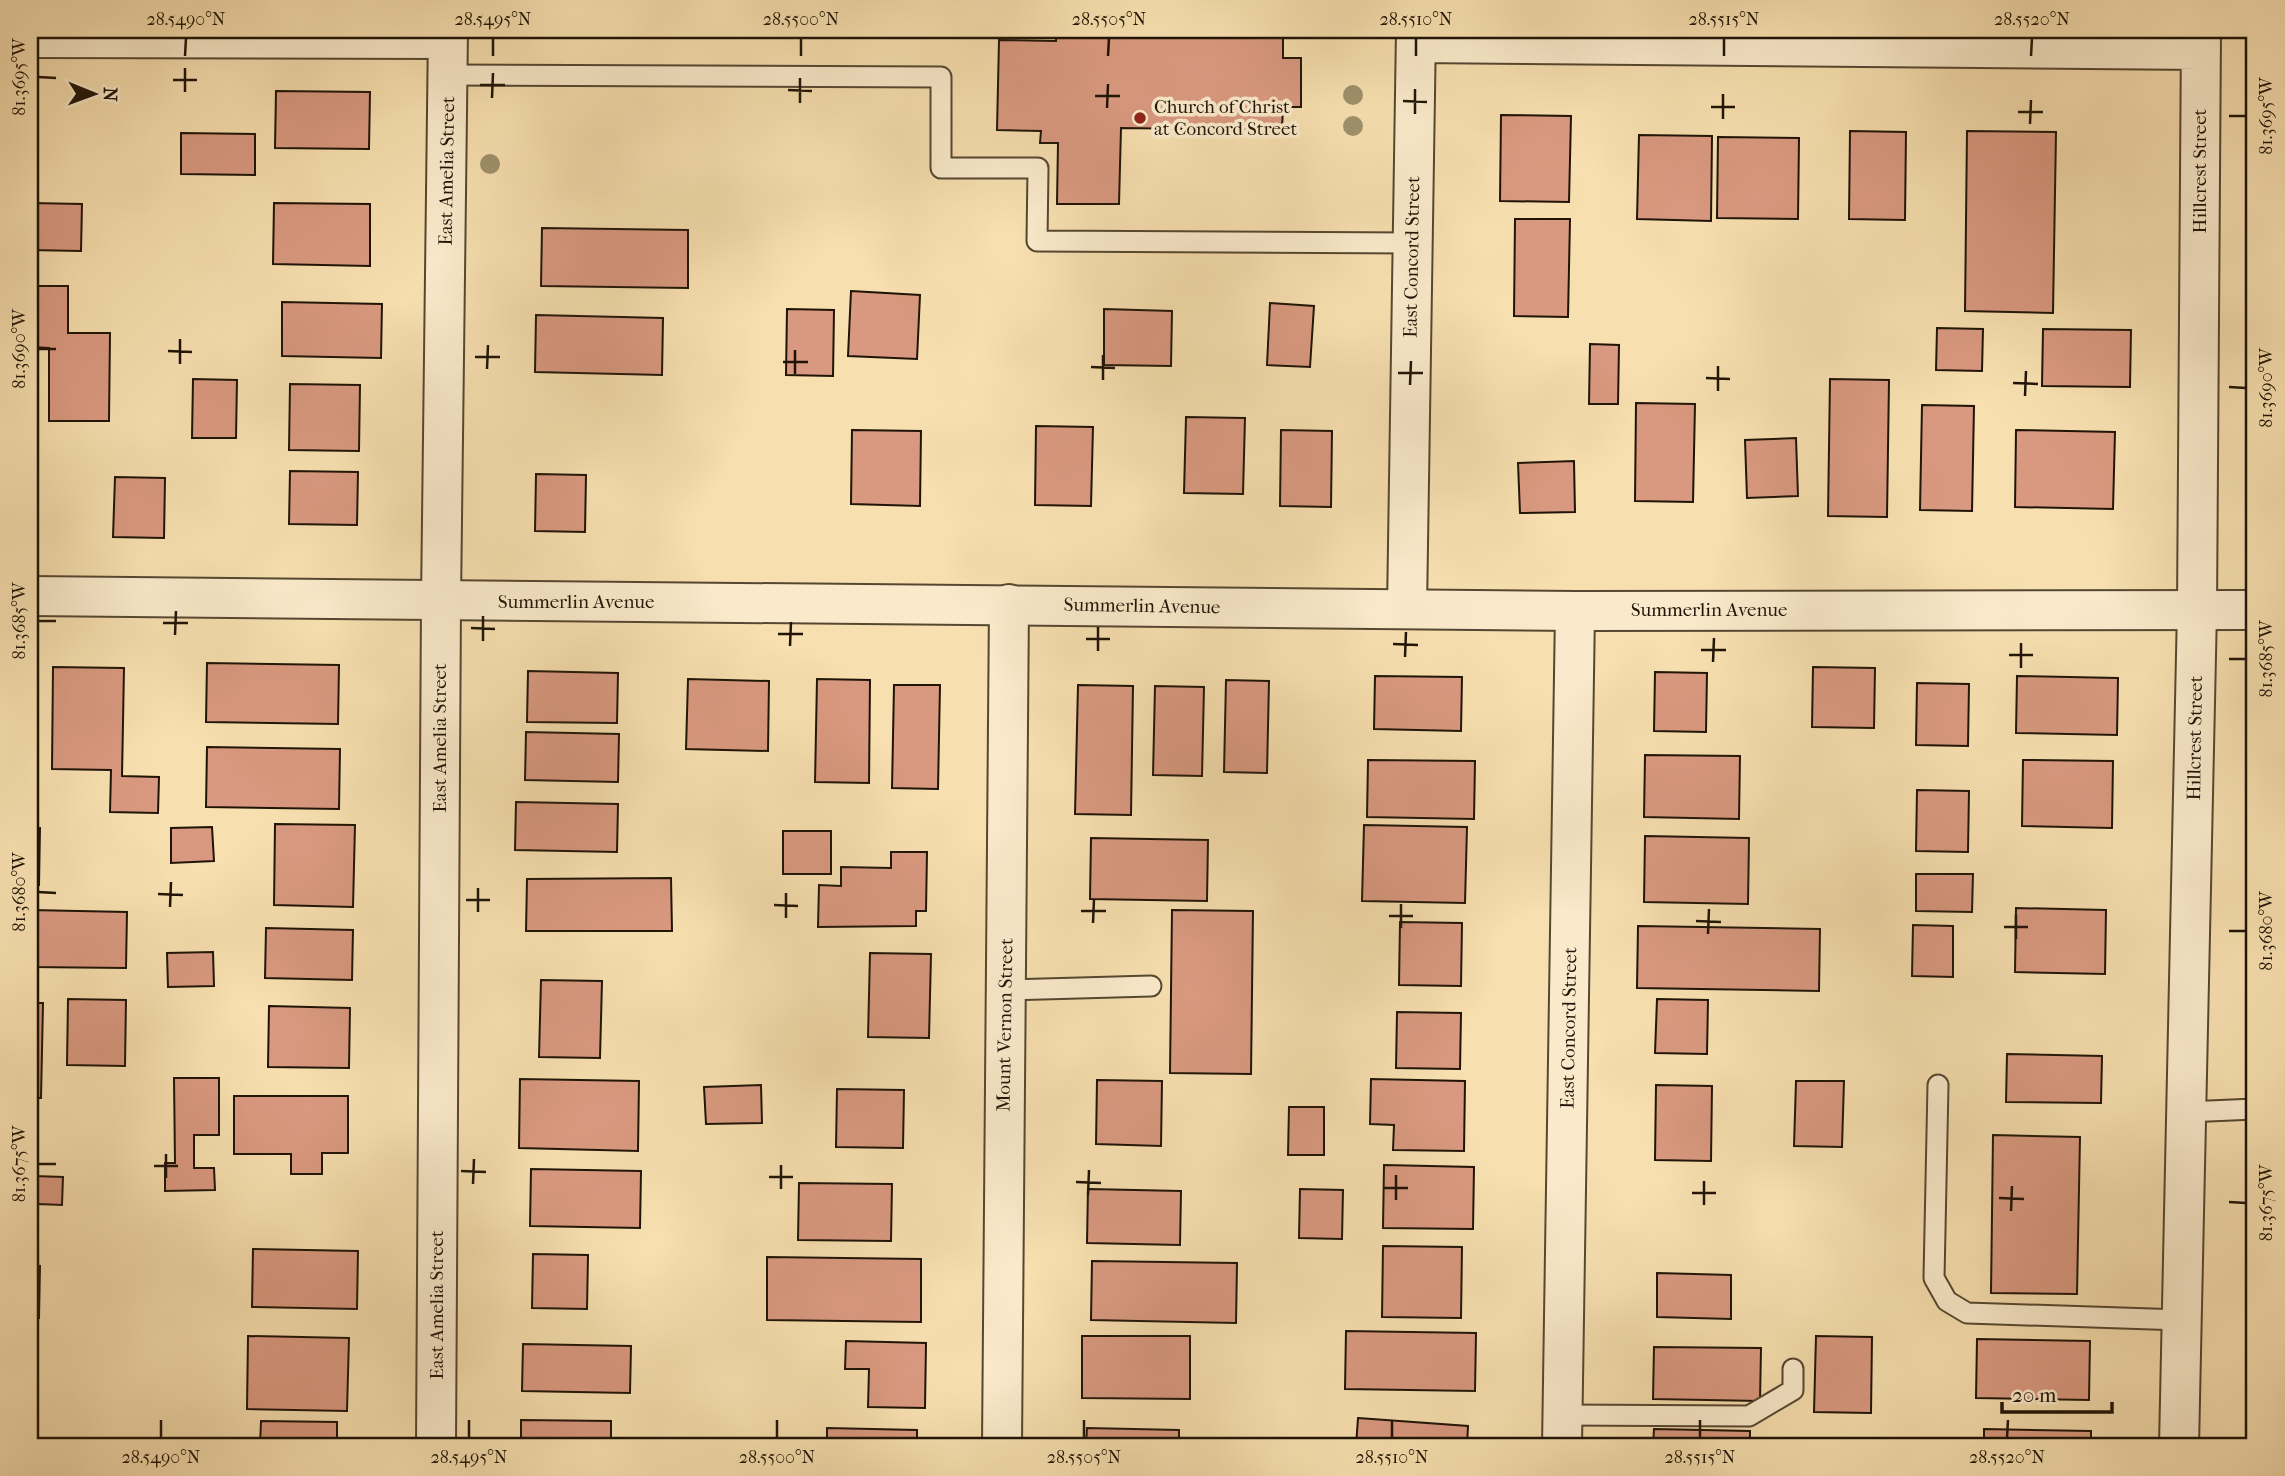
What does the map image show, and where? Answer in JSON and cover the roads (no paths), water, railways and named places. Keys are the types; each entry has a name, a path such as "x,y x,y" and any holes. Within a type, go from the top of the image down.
{"street":[{"path":"1416,36 2201,40"},
{"name":"East Concord Street","path":"1407,609 1416,36"},
{"path":"30,38 448,48"},
{"name":"Hillcrest Street","path":"2179,1446 2197,610 2201,40"},
{"name":"East Amelia Street","path":"436,1446 441,601 448,48"},
{"name":"Summerlin Avenue","path":"30,596 1575,611 2255,610"},
{"name":"Mount Vernon Street","path":"1002,1446 1009,604"},
{"name":"East Concord Street","path":"1562,1431 1575,611"}],"lane":[{"path":"448,48 941,77 941,167 1038,168 1037,241 1413,243"},
{"path":"1006,990 1150,986"},
{"path":"1938,1085 1934,1278 1947,1301 1967,1313 2182,1320"},
{"path":"2186,1112 2255,1109"},
{"path":"1562,1431 1749,1416 1793,1390 1793,1369"}],"place":[{"name":"Church of Christ at Concord Street","path":"1140,118"}]}
